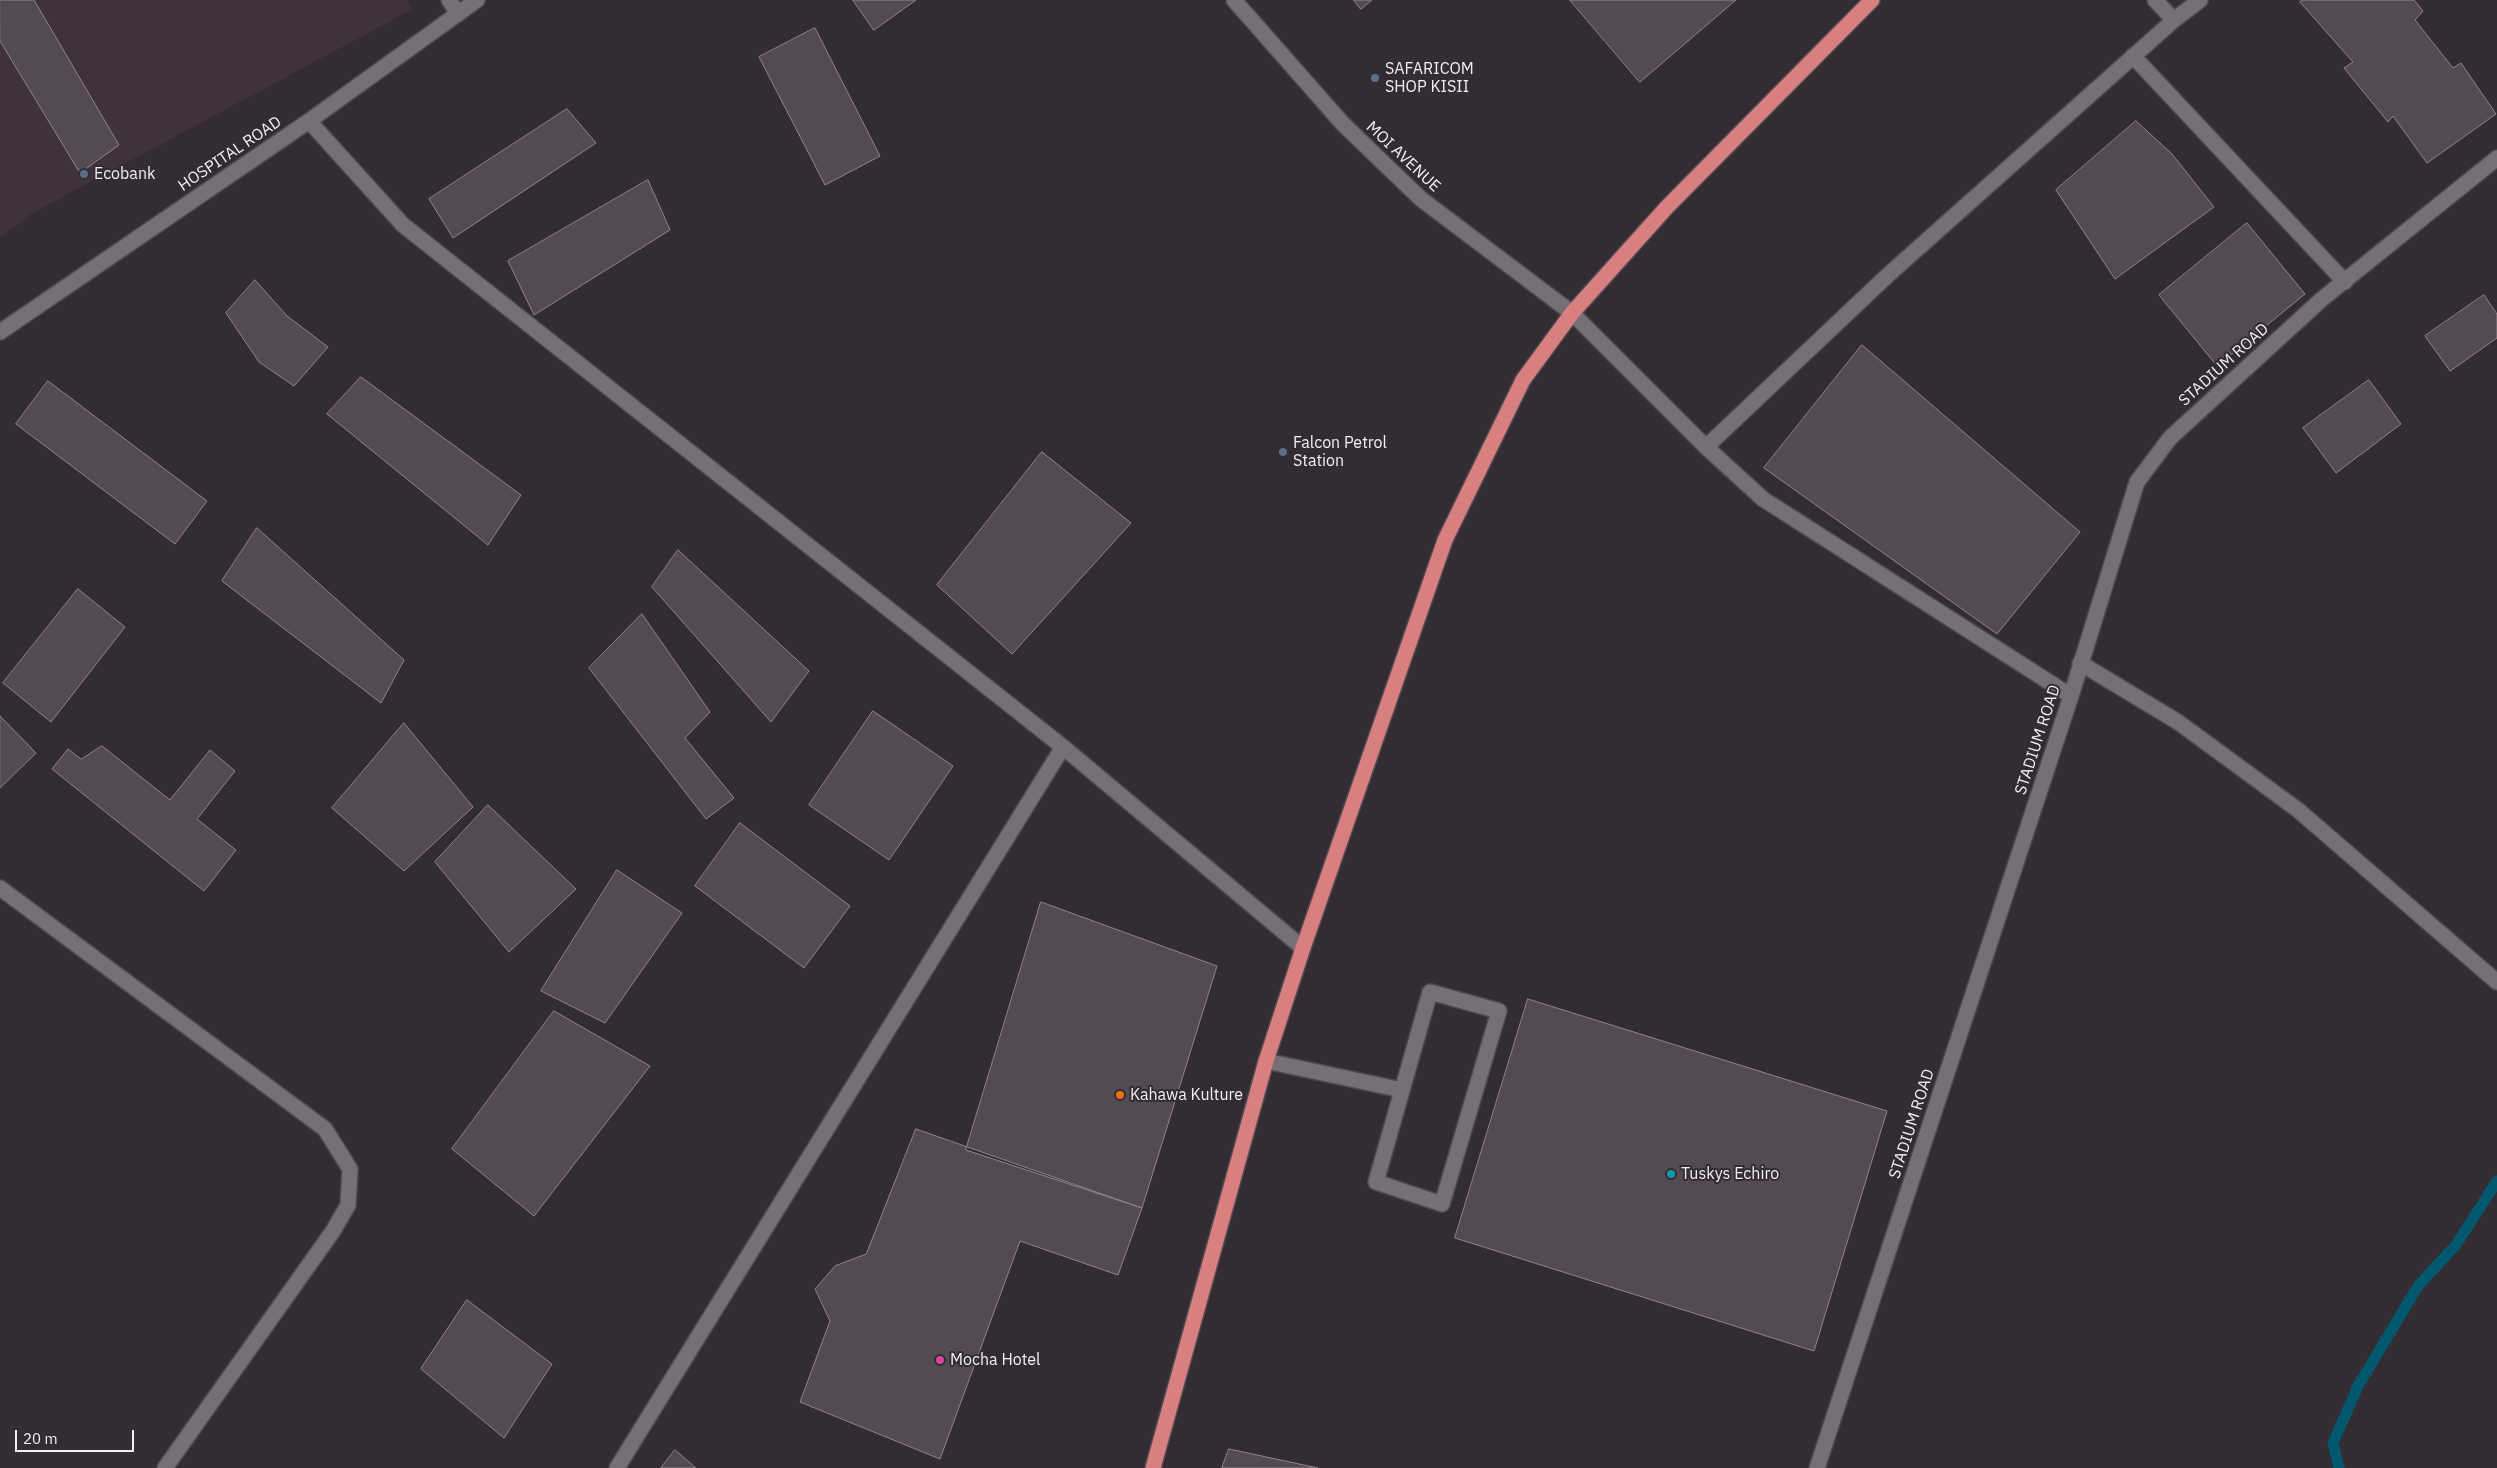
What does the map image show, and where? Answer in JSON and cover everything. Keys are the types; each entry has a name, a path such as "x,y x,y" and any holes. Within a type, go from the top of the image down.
{"highway":[{"path":"1153,1468 1266,1061 1303,948 1445,540 1523,380 1572,313 1667,207 1872,0"}],"street":[{"path":"449,0 458,14"},
{"name":"HOSPITAL ROAD","path":"0,332 309,121 477,0"},
{"name":"MOI AVENUE","path":"1234,0 1342,124 1421,199 1572,313 1706,447 1763,500 2071,696"},
{"path":"2155,0 2174,20"},
{"path":"1706,447 1888,275 2133,56 2200,0"},
{"path":"2133,56 2344,282"},
{"path":"309,121 403,225 1063,747 1303,948"},
{"name":"STADIUM ROAD","path":"1817,1468 2071,696 2137,482 2170,438 2344,282 2497,158"},
{"path":"2080,664 2178,722 2298,810 2497,982"},
{"path":"617,1468 1063,747"},
{"path":"0,888 325,1128 350,1169 348,1205 333,1231 164,1468"},
{"path":"1430,992 1499,1011 1442,1204 1376,1182 1402,1090 1430,992"},
{"path":"1266,1061 1402,1090"}],"shaded area":[{"path":"0,0 407,0 413,9 31,214 0,238"}],"building":[{"path":"0,0 34,0 119,145 80,173 0,41"},
{"path":"853,0 916,0 874,30"},
{"path":"1354,0 1372,0 1361,9"},
{"path":"1570,0 1736,0 1640,82"},
{"path":"2303,0 2414,0 2423,11 2415,20 2453,68 2461,63 2496,114 2427,163 2393,116 2388,122 2344,68 2353,62 2300,2"},
{"path":"815,28 880,156 825,185 759,57"},
{"path":"567,109 596,143 453,238 429,199"},
{"path":"2136,121 2172,154 2214,207 2115,279 2056,190"},
{"path":"648,180 670,230 534,315 508,261"},
{"path":"2247,223 2305,294 2217,366 2159,295"},
{"path":"255,280 287,316 328,347 294,386 259,362 226,313"},
{"path":"2484,295 2497,314 2497,338 2450,371 2425,336"},
{"path":"1862,345 2080,532 1997,634 1764,468"},
{"path":"361,377 521,495 488,545 327,414"},
{"path":"2369,380 2401,424 2336,473 2303,428"},
{"path":"48,381 207,501 175,544 16,424"},
{"path":"1042,452 1131,523 1012,654 937,585"},
{"path":"257,528 404,660 381,703 222,581"},
{"path":"678,550 809,671 771,722 652,587"},
{"path":"78,589 125,627 51,722 3,683"},
{"path":"642,614 710,712 685,738 734,798 706,819 589,668"},
{"path":"873,711 953,766 889,860 809,805"},
{"path":"0,716 36,753 0,788"},
{"path":"404,723 473,807 404,871 332,808"},
{"path":"102,746 170,800 210,750 235,771 197,819 236,850 204,891 52,769 68,749 81,759"},
{"path":"488,805 576,889 509,952 435,862"},
{"path":"740,823 850,906 804,968 695,886"},
{"path":"617,870 682,913 605,1023 541,991"},
{"path":"1041,902 1217,966 1142,1208 966,1150"},
{"name":"Tuskys Echiro","path":"1528,999 1887,1111 1814,1351 1455,1238"},
{"path":"554,1011 650,1066 534,1216 452,1149"},
{"path":"916,1129 1142,1208 1118,1275 1020,1241 940,1459 800,1402 830,1321 815,1289 835,1266 866,1254"},
{"path":"467,1300 552,1364 504,1438 421,1369"},
{"path":"1229,1449 1318,1468 1222,1468"},
{"path":"675,1450 696,1468 661,1468"}],"waterway":[{"path":"2339,1468 2333,1443 2358,1386 2418,1286 2456,1245 2497,1181"}],"place":[{"name":"SAFARICOM SHOP KISII","path":"1375,78"},
{"name":"Ecobank","path":"84,174"},
{"name":"Falcon Petrol Station","path":"1283,452"},
{"name":"Kahawa Kulture","path":"1120,1095"},
{"name":"Tuskys Echiro","path":"1671,1174"},
{"name":"Mocha Hotel","path":"940,1360"}]}
